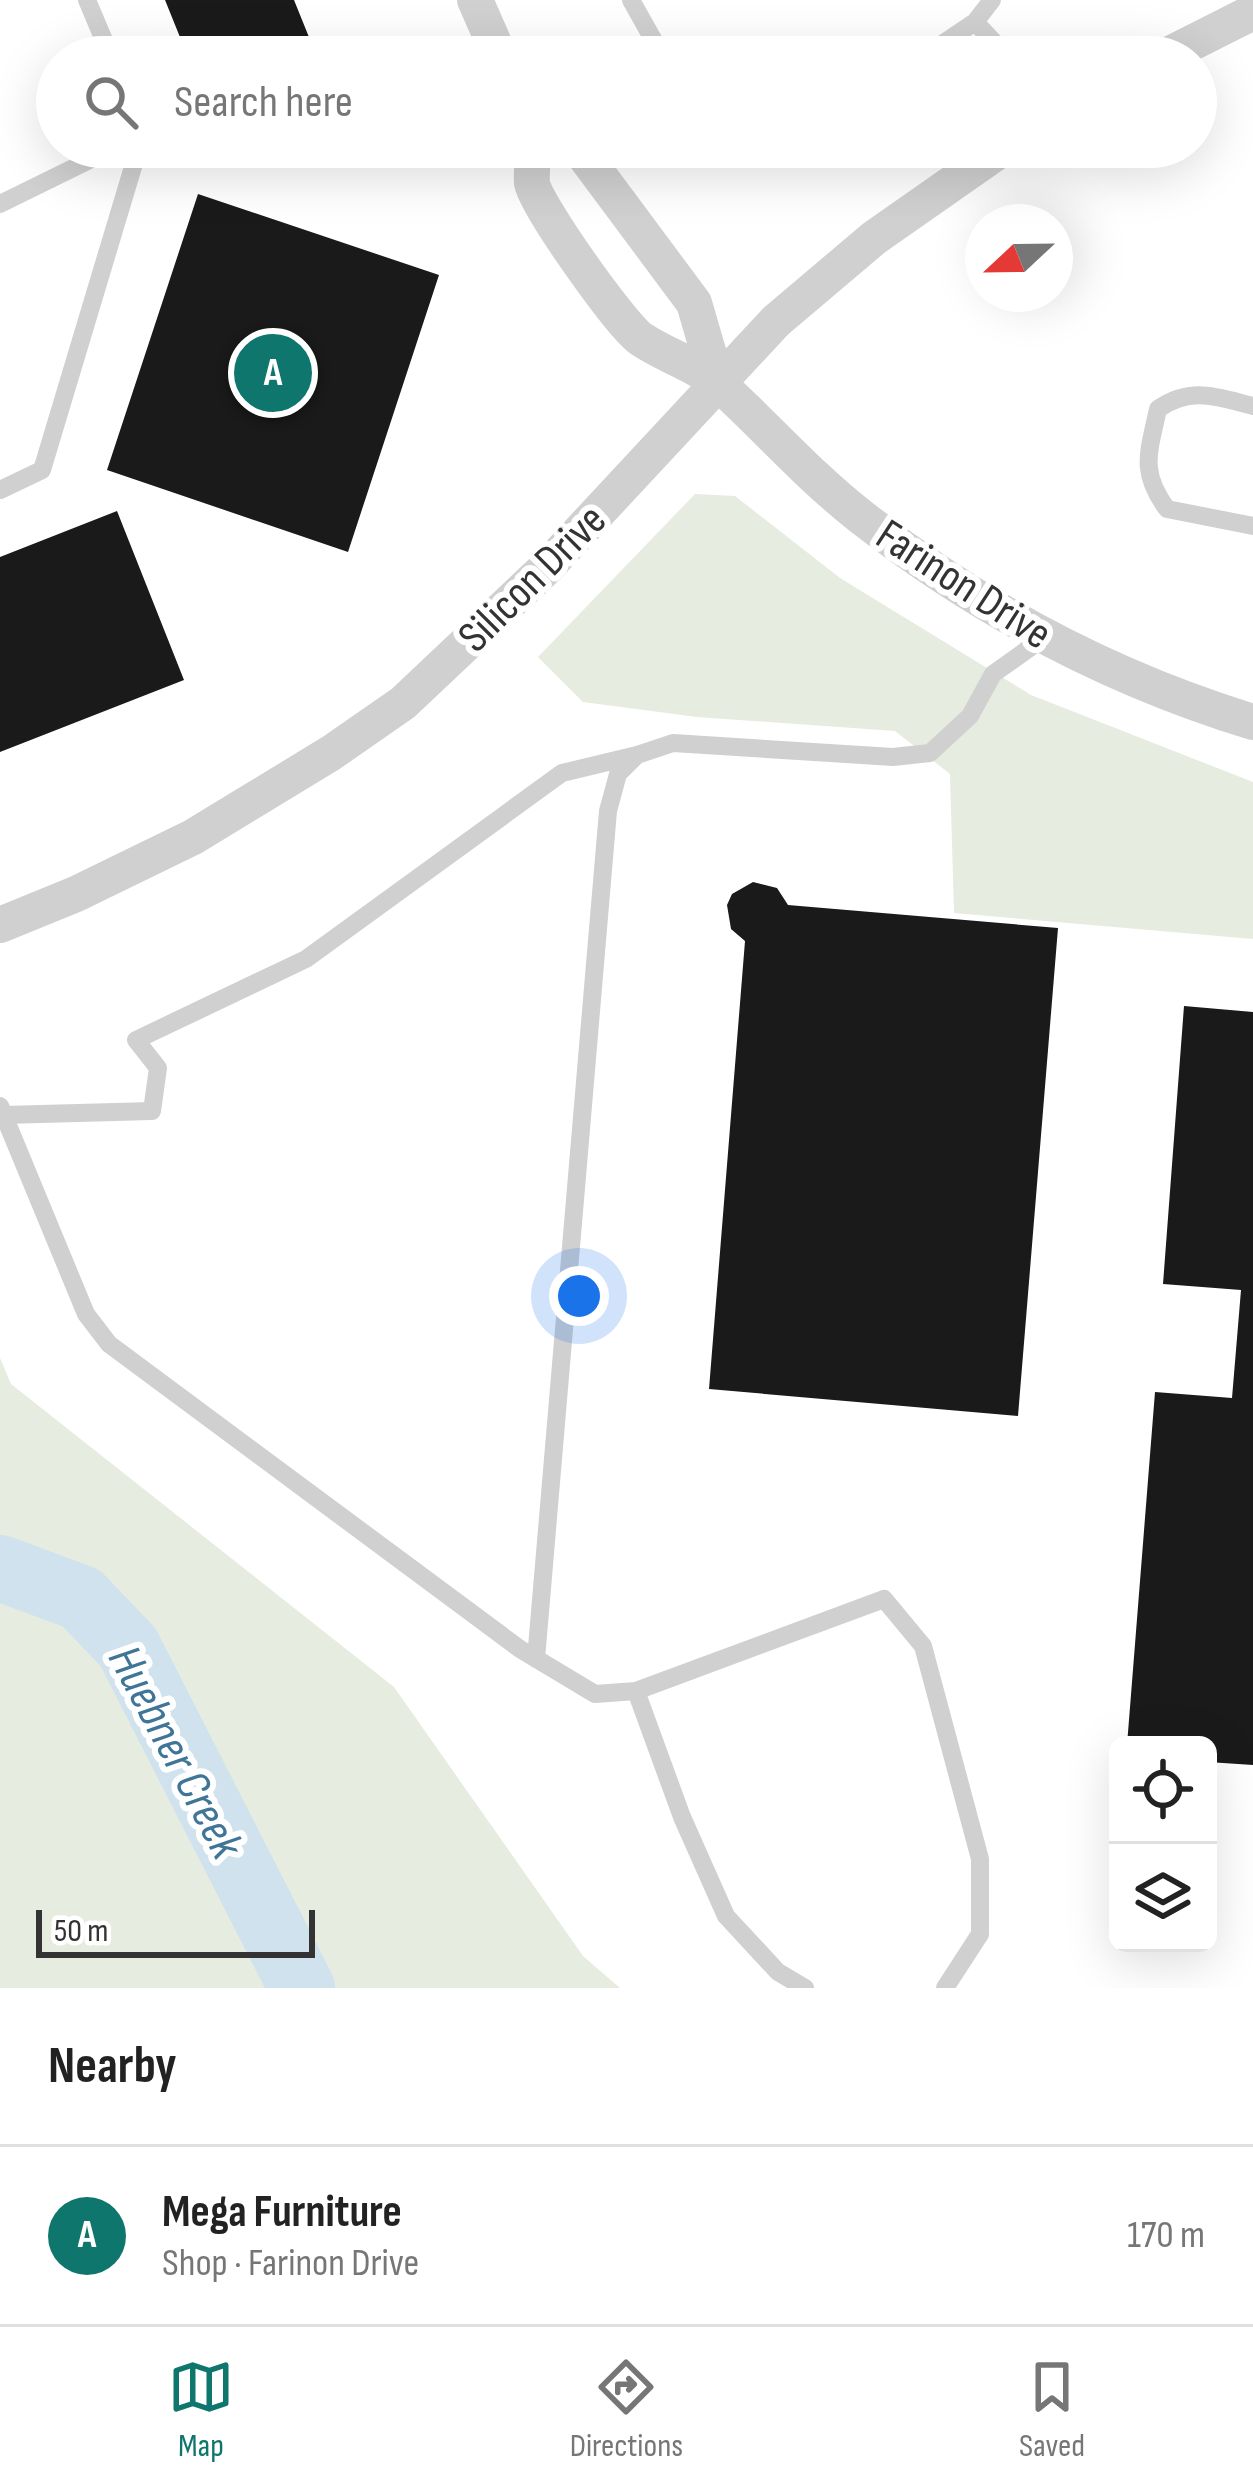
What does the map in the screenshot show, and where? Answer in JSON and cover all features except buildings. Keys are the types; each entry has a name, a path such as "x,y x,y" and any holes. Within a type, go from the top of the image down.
{"street":[{"path":"475,0 491,36"},
{"path":"1207,36 1253,13"},
{"name":"Farinon Drive","path":"533,168 532,187 583,268 637,337 717,382 754,422 857,514 970,595 1045,637 1193,704 1253,722"},
{"name":"Farinon Drive","path":"594,168 694,303 717,382"},
{"name":"Silicon Drive","path":"0,925 193,837 403,704 547,567 776,321 874,238 974,168"}],"lane":[{"path":"87,0 102,36"},
{"path":"631,0 651,36"},
{"path":"954,36 975,22 992,0"},
{"path":"975,22 988,36"},
{"path":"0,204 73,168"},
{"path":"0,490 42,470 133,168"},
{"path":"1253,406 1200,392 1178,395 1158,409 1146,467 1152,488 1167,509 1253,526"},
{"path":"945,1988 980,1934 980,1858 923,1646 884,1599 636,1691 595,1694 536,1659 109,1344 86,1314 2,1110 152,1111 158,1068 136,1040 306,958 562,773 674,743 893,757 930,753 970,716 993,674 1045,637"},
{"path":"536,1659 608,812 618,774 637,755"},
{"path":"636,1691 682,1817 726,1916 778,1972 805,1988"}],"shaded area":[{"path":"695,494 735,496 840,578 1031,695 1253,782 1253,939 954,913 950,774 895,731 697,717 583,702 538,657"},
{"path":"0,1358 11,1384 394,1687 583,1956 620,1988 0,1988"}],"waterway":[{"name":"Huebner Creek","path":"0,1568 81,1598 128,1647 302,1988"}],"place":[{"name":"Mega Furniture","path":"273,373"}]}
